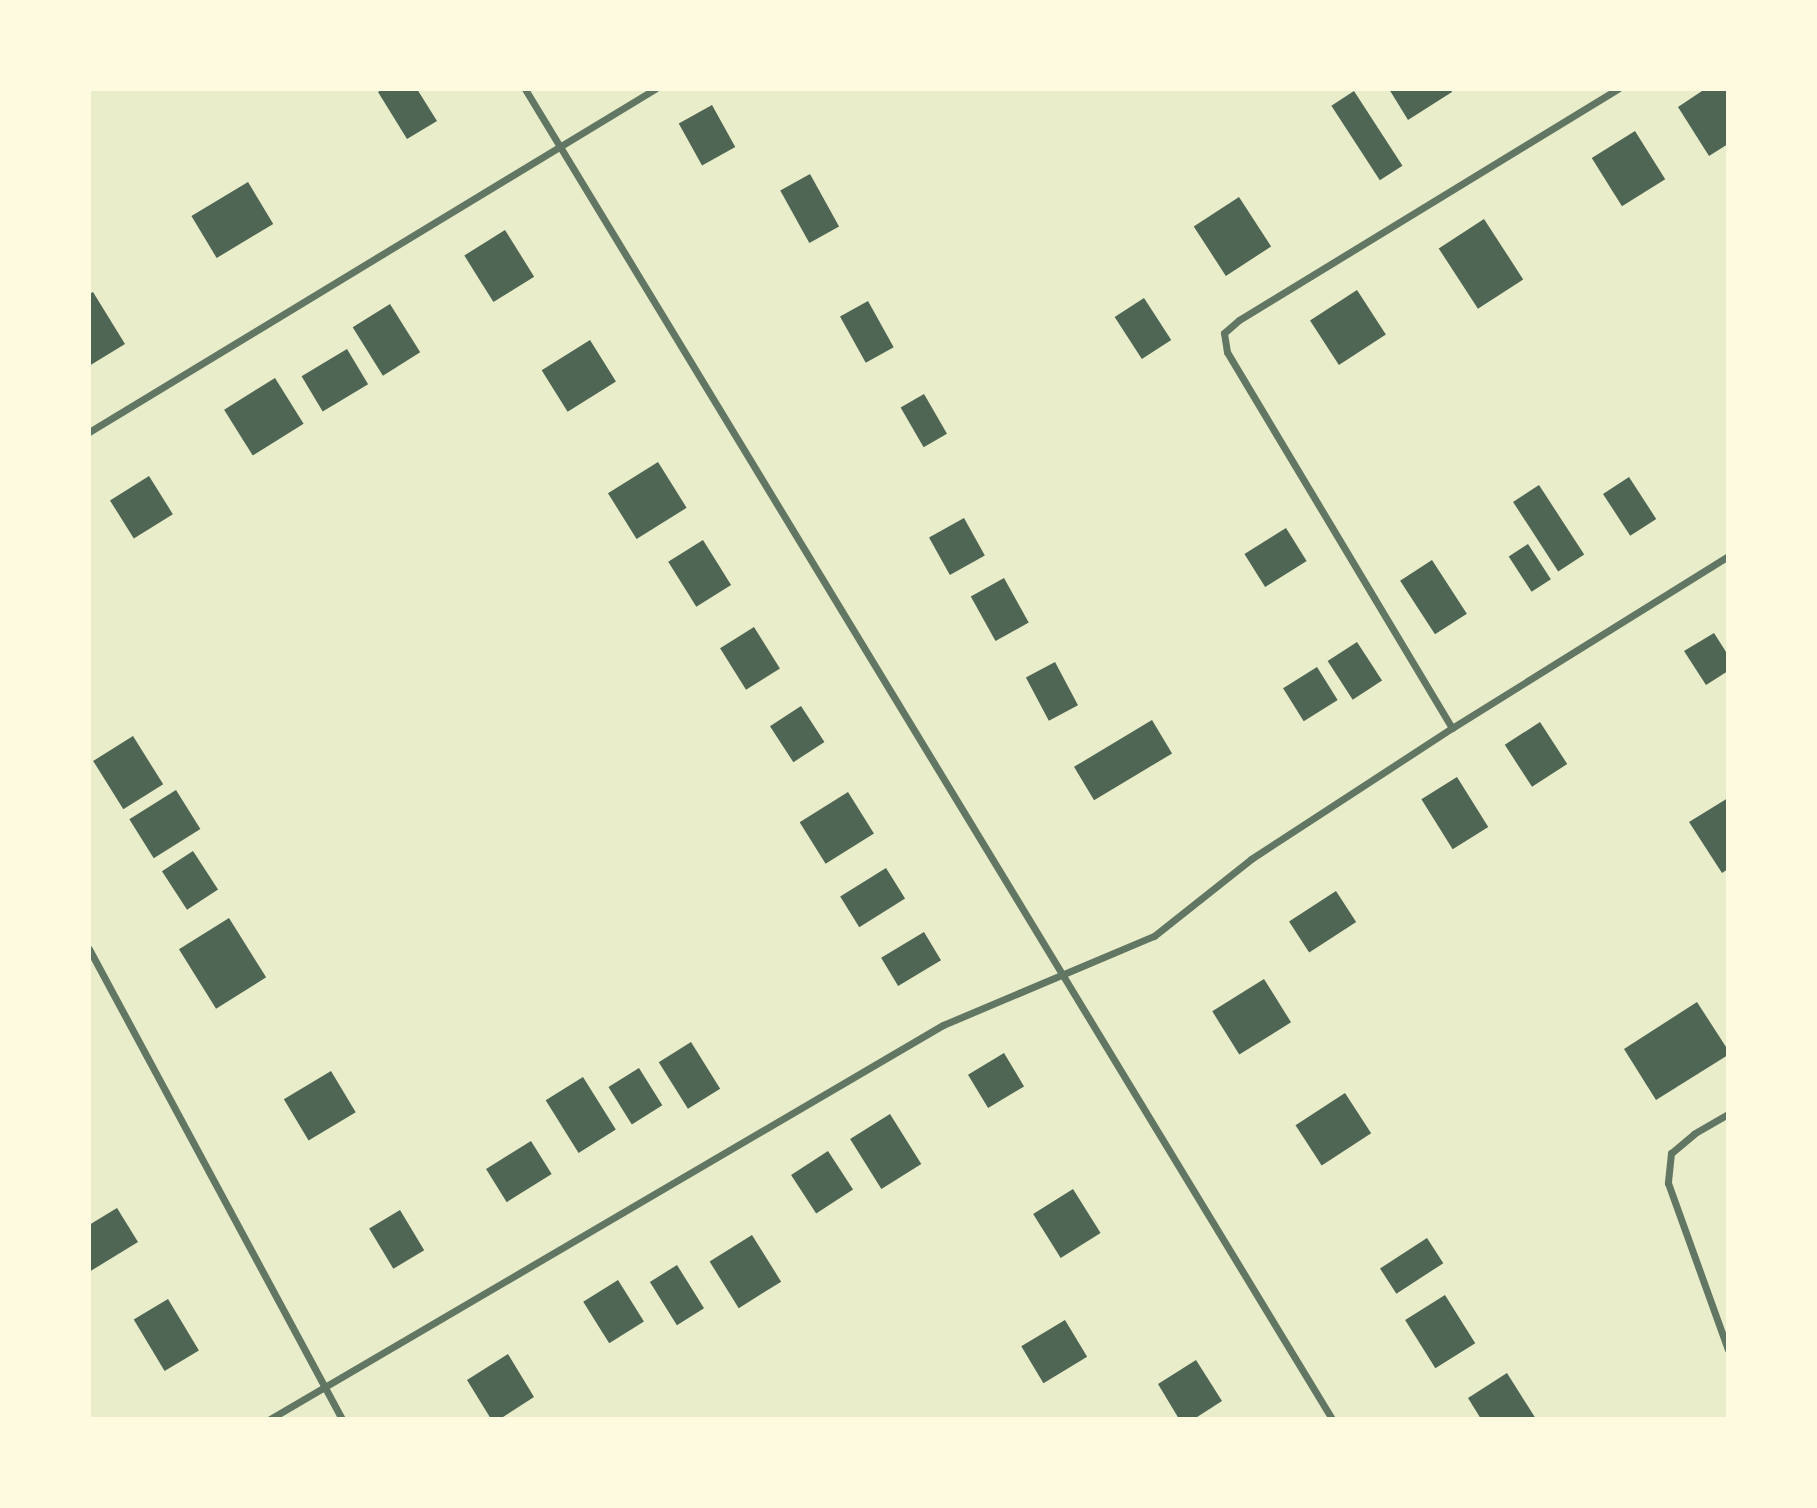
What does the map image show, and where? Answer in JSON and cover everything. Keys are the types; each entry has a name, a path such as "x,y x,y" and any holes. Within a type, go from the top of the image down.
{"street":[{"path":"525,89 558,148 1064,974 1332,1419"},
{"path":"89,432 655,89"},
{"path":"1452,728 1227,352 1224,333 1239,320 1618,89"},
{"path":"270,1419 943,1025 1154,936 1251,859 1452,728 1728,556"},
{"path":"89,949 342,1419"},
{"path":"1728,1114 1694,1133 1671,1153 1668,1184 1728,1350"}],"building":[{"path":"383,89 417,89 437,121 407,139 378,92"},
{"path":"1389,89 1451,89 1452,92 1408,120"},
{"path":"1705,89 1728,89 1728,144 1709,156 1678,107"},
{"path":"1354,91 1402,166 1380,180 1331,106"},
{"path":"712,105 735,147 702,165 679,123"},
{"path":"1635,131 1665,179 1622,206 1592,158"},
{"path":"810,174 839,226 809,243 780,190"},
{"path":"248,182 273,224 217,258 191,216"},
{"path":"1239,197 1271,246 1226,276 1194,226"},
{"path":"1484,219 1523,279 1478,309 1439,248"},
{"path":"505,230 534,277 493,302 464,255"},
{"path":"1357,290 1386,334 1339,365 1310,320"},
{"path":"93,292 125,344 89,366 89,294"},
{"path":"1144,298 1171,340 1142,359 1115,317"},
{"path":"868,301 894,347 866,363 840,317"},
{"path":"390,304 420,352 383,376 353,327"},
{"path":"590,340 616,382 568,412 542,370"},
{"path":"347,349 368,384 323,411 302,376"},
{"path":"275,378 304,424 253,456 224,410"},
{"path":"924,394 947,434 924,447 901,408"},
{"path":"658,462 687,508 637,539 608,493"},
{"path":"149,476 173,514 134,539 110,500"},
{"path":"1629,477 1656,519 1630,536 1603,494"},
{"path":"1539,485 1584,555 1558,571 1513,502"},
{"path":"964,518 985,556 950,575 929,537"},
{"path":"1286,528 1307,561 1265,587 1244,554"},
{"path":"703,540 731,585 696,607 668,562"},
{"path":"1528,544 1551,579 1532,592 1509,557"},
{"path":"1432,560 1467,614 1435,634 1400,581"},
{"path":"1004,578 1029,623 995,641 971,596"},
{"path":"754,627 780,669 746,690 720,648"},
{"path":"1714,633 1728,655 1728,671 1706,685 1684,651"},
{"path":"1357,642 1382,681 1353,700 1328,661"},
{"path":"1055,662 1078,705 1049,721 1026,677"},
{"path":"1317,667 1338,700 1304,721 1283,688"},
{"path":"801,706 824,742 793,762 770,726"},
{"path":"1152,720 1172,753 1094,800 1074,767"},
{"path":"1540,722 1567,764 1532,787 1505,745"},
{"path":"133,736 163,784 123,809 93,761"},
{"path":"1457,777 1488,827 1453,849 1421,799"},
{"path":"176,790 200,829 154,858 129,819"},
{"path":"848,792 874,834 826,864 800,822"},
{"path":"1728,798 1728,869 1722,873 1689,822"},
{"path":"193,851 218,890 187,910 162,871"},
{"path":"886,868 905,899 859,927 840,897"},
{"path":"1336,891 1356,922 1309,953 1289,921"},
{"path":"229,918 266,977 216,1009 179,949"},
{"path":"924,932 941,960 898,986 881,958"},
{"path":"1264,979 1291,1022 1239,1055 1212,1011"},
{"path":"1697,1002 1728,1050 1728,1055 1656,1100 1624,1049"},
{"path":"691,1042 720,1089 688,1109 659,1062"},
{"path":"1004,1053 1024,1086 988,1108 968,1075"},
{"path":"639,1068 662,1105 632,1124 608,1087"},
{"path":"331,1071 356,1112 309,1140 284,1099"},
{"path":"583,1077 616,1130 579,1153 546,1100"},
{"path":"1345,1093 1371,1133 1322,1165 1296,1125"},
{"path":"890,1114 921,1164 881,1189 850,1139"},
{"path":"531,1141 552,1174 507,1202 486,1169"},
{"path":"828,1151 853,1190 816,1214 791,1175"},
{"path":"1073,1189 1101,1233 1061,1258 1033,1214"},
{"path":"117,1208 138,1242 89,1272 89,1225"},
{"path":"400,1210 424,1250 393,1269 369,1229"},
{"path":"752,1235 781,1282 739,1308 710,1261"},
{"path":"1427,1238 1443,1263 1396,1294 1380,1268"},
{"path":"677,1265 704,1308 677,1325 650,1282"},
{"path":"618,1280 644,1322 609,1343 583,1302"},
{"path":"1445,1295 1475,1343 1435,1368 1405,1320"},
{"path":"168,1299 199,1350 165,1371 134,1320"},
{"path":"1065,1320 1087,1357 1043,1383 1021,1346"},
{"path":"508,1354 534,1397 500,1419 491,1419 467,1380"},
{"path":"1196,1360 1222,1401 1194,1419 1179,1419 1158,1384"},
{"path":"1507,1373 1536,1419 1481,1419 1468,1398"}]}
